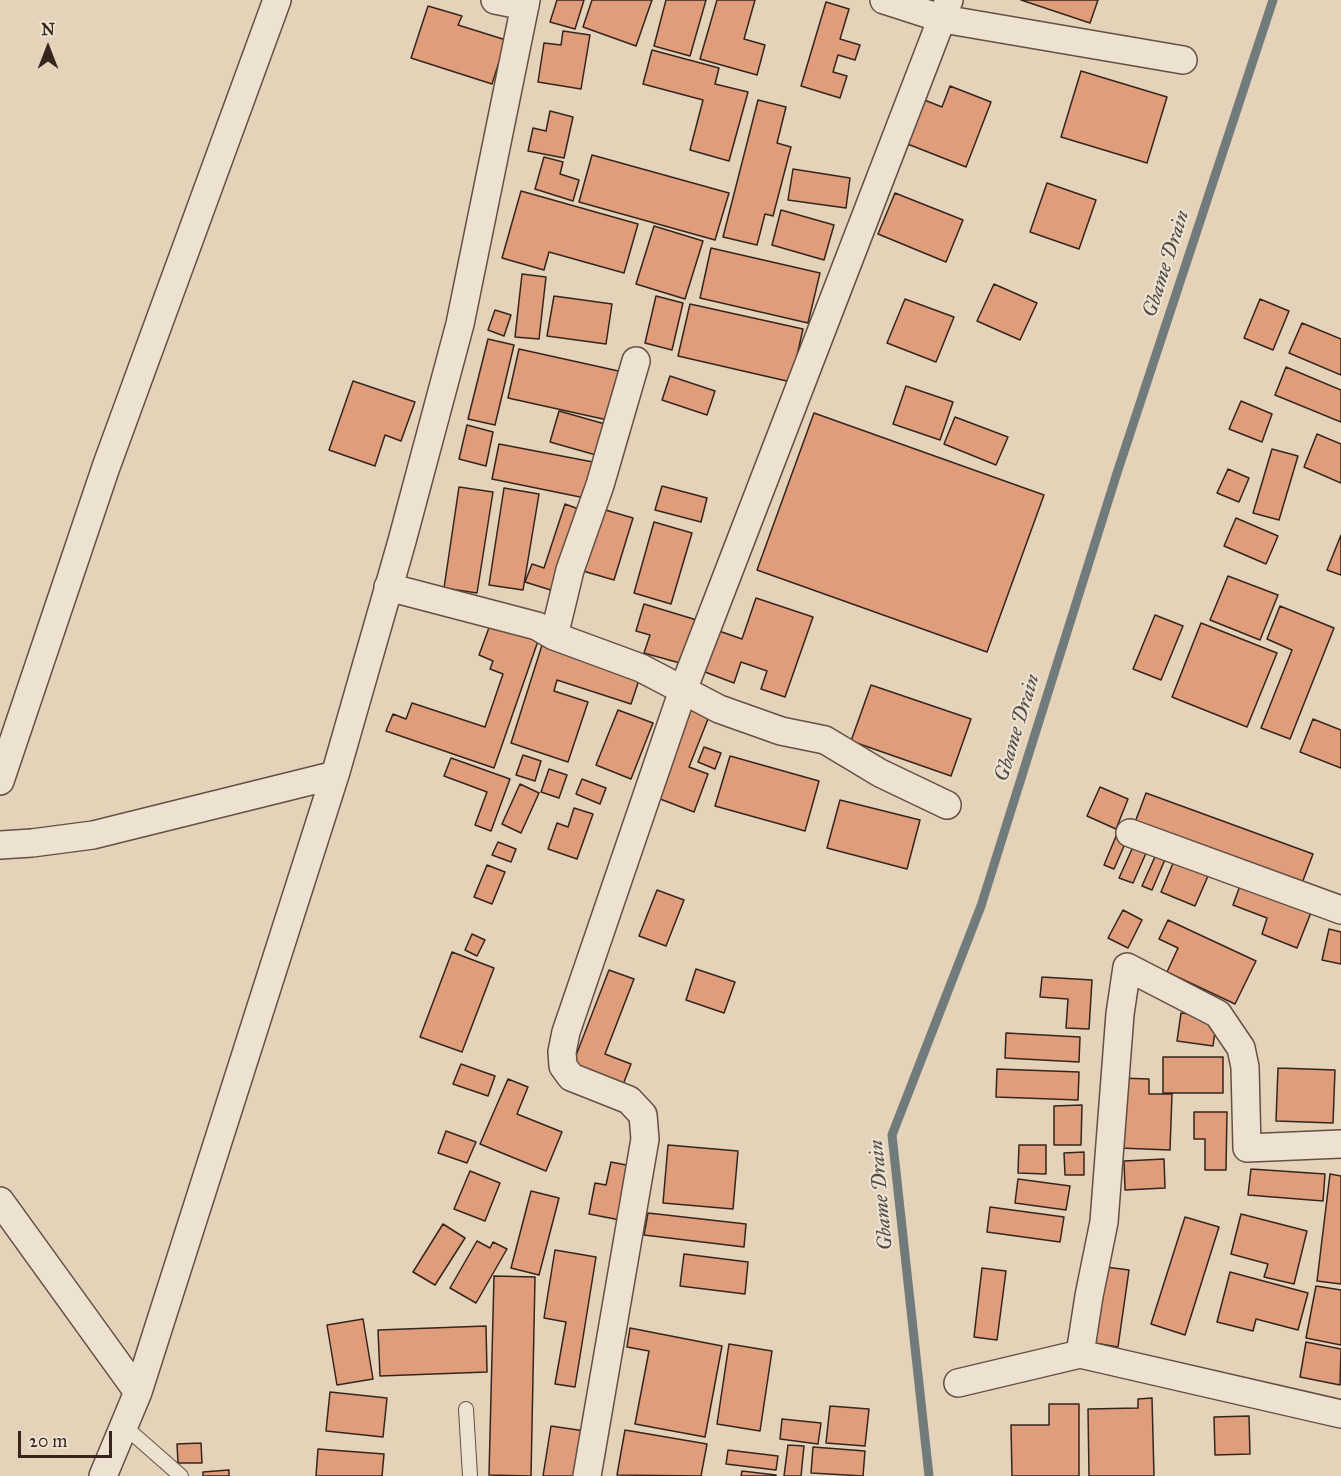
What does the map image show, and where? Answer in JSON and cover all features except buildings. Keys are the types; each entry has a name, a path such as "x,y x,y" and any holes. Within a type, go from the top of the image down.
{"street":[{"path":"0,782 106,467 277,0"},
{"path":"103,1476 138,1392 335,775 460,324 525,3 495,0"},
{"path":"884,0 946,10 1183,60"},
{"path":"587,1476 645,1139 643,1115 629,1100 571,1077 563,1066 562,1052 566,1032 683,690 904,113 946,10"},
{"path":"554,636 570,570 600,485 636,361"},
{"path":"388,586 537,626 554,636 641,668 719,709 781,731 825,740 880,773 948,805"},
{"path":"0,845 93,835 335,775"},
{"path":"1130,833 1341,910"},
{"path":"1080,1354 1104,1222 1120,1014 1127,967 1218,1014 1241,1048 1245,1067 1247,1148 1341,1144"},
{"path":"0,1201 138,1392"},
{"path":"958,1383 1080,1354 1341,1414"}],"lane":[{"path":"466,1409 470,1476"},
{"path":"124,1426 181,1476"}],"waterway":[{"name":"Gbame Drain","path":"929,1476 892,1135 981,906 1117,473 1273,0"}]}
